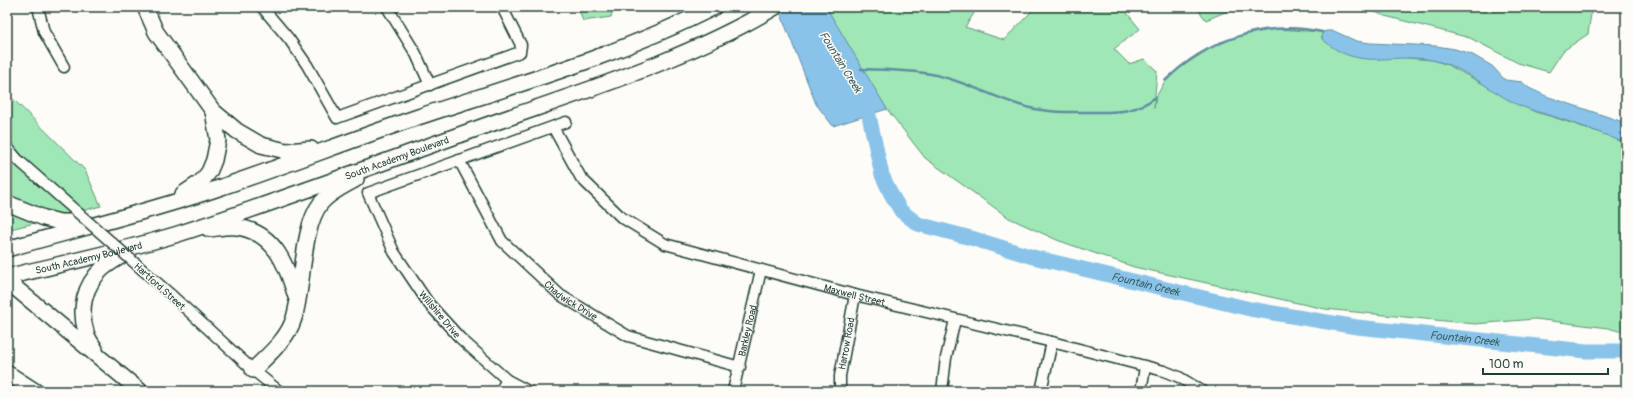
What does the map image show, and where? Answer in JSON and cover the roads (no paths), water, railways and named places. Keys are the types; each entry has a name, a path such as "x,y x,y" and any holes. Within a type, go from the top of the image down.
{"highway":[{"path":"145,7 156,32 213,111 237,131 261,145 286,151 313,149 349,140"},
{"path":"7,249 108,220 142,212 216,189 349,140 610,53 682,23 714,7"},
{"name":"South Academy Boulevard","path":"7,276 136,246 401,156 618,79 702,44 775,7"},
{"path":"142,212 191,189 201,182 209,172 214,160 218,140 213,111"},
{"path":"253,370 283,338 294,319 308,234 313,216 321,203 334,191 401,156"},
{"path":"7,203 44,218 60,222 108,220"},
{"path":"178,233 224,227 238,227 261,237 271,244 281,256 288,271 298,302"},
{"path":"99,356 86,334 83,315 84,298 91,281 103,268 136,246"},
{"path":"7,282 140,391"},
{"path":"7,373 35,391"}],"street":[{"path":"38,7 44,32 64,67"},
{"path":"262,7 289,39 307,65 337,118 520,52 521,45 502,7"},
{"path":"387,7 416,54 430,85"},
{"path":"459,160 566,122"},
{"name":"Maxwell Street","path":"554,127 581,178 621,217 665,244 855,295 954,320 1052,342 1145,367 1179,377 1202,391"},
{"name":"Hartford Street","path":"7,147 17,159 170,294 253,370 279,391"},
{"name":"Willshire Drive","path":"459,160 368,193 394,252 429,304 460,338 507,380 528,391"},
{"name":"Chadwick Drive","path":"459,160 502,241 560,295 628,336 740,367"},
{"name":"Barkley Road","path":"733,391 740,367 761,270"},
{"name":"Harrow Road","path":"840,391 840,376 855,295"},
{"path":"942,391 946,358 954,320"},
{"path":"1041,391 1052,342"},
{"path":"1141,391 1145,367"},
{"path":"500,391 507,380"}],"water":[{"path":"778,7 826,7 887,109 833,126 816,104"},
{"path":"1334,31 1356,41 1436,46 1455,49 1471,54 1492,66 1505,80 1522,82 1529,88 1546,96 1626,123 1626,144 1591,129 1518,105 1466,73 1444,63 1416,58 1375,59 1349,56 1322,39 1322,32"}],"waterway":[{"path":"1165,81 1181,67 1217,44 1238,37 1258,31 1279,29 1301,29 1322,32"},
{"path":"861,69 931,74 955,80 1023,106 1049,111 1119,111 1141,106 1156,97"},
{"name":"Fountain Creek","path":"863,96 866,102 882,175 901,211 918,224 1033,257 1250,309 1357,327 1586,351 1626,351"}]}
